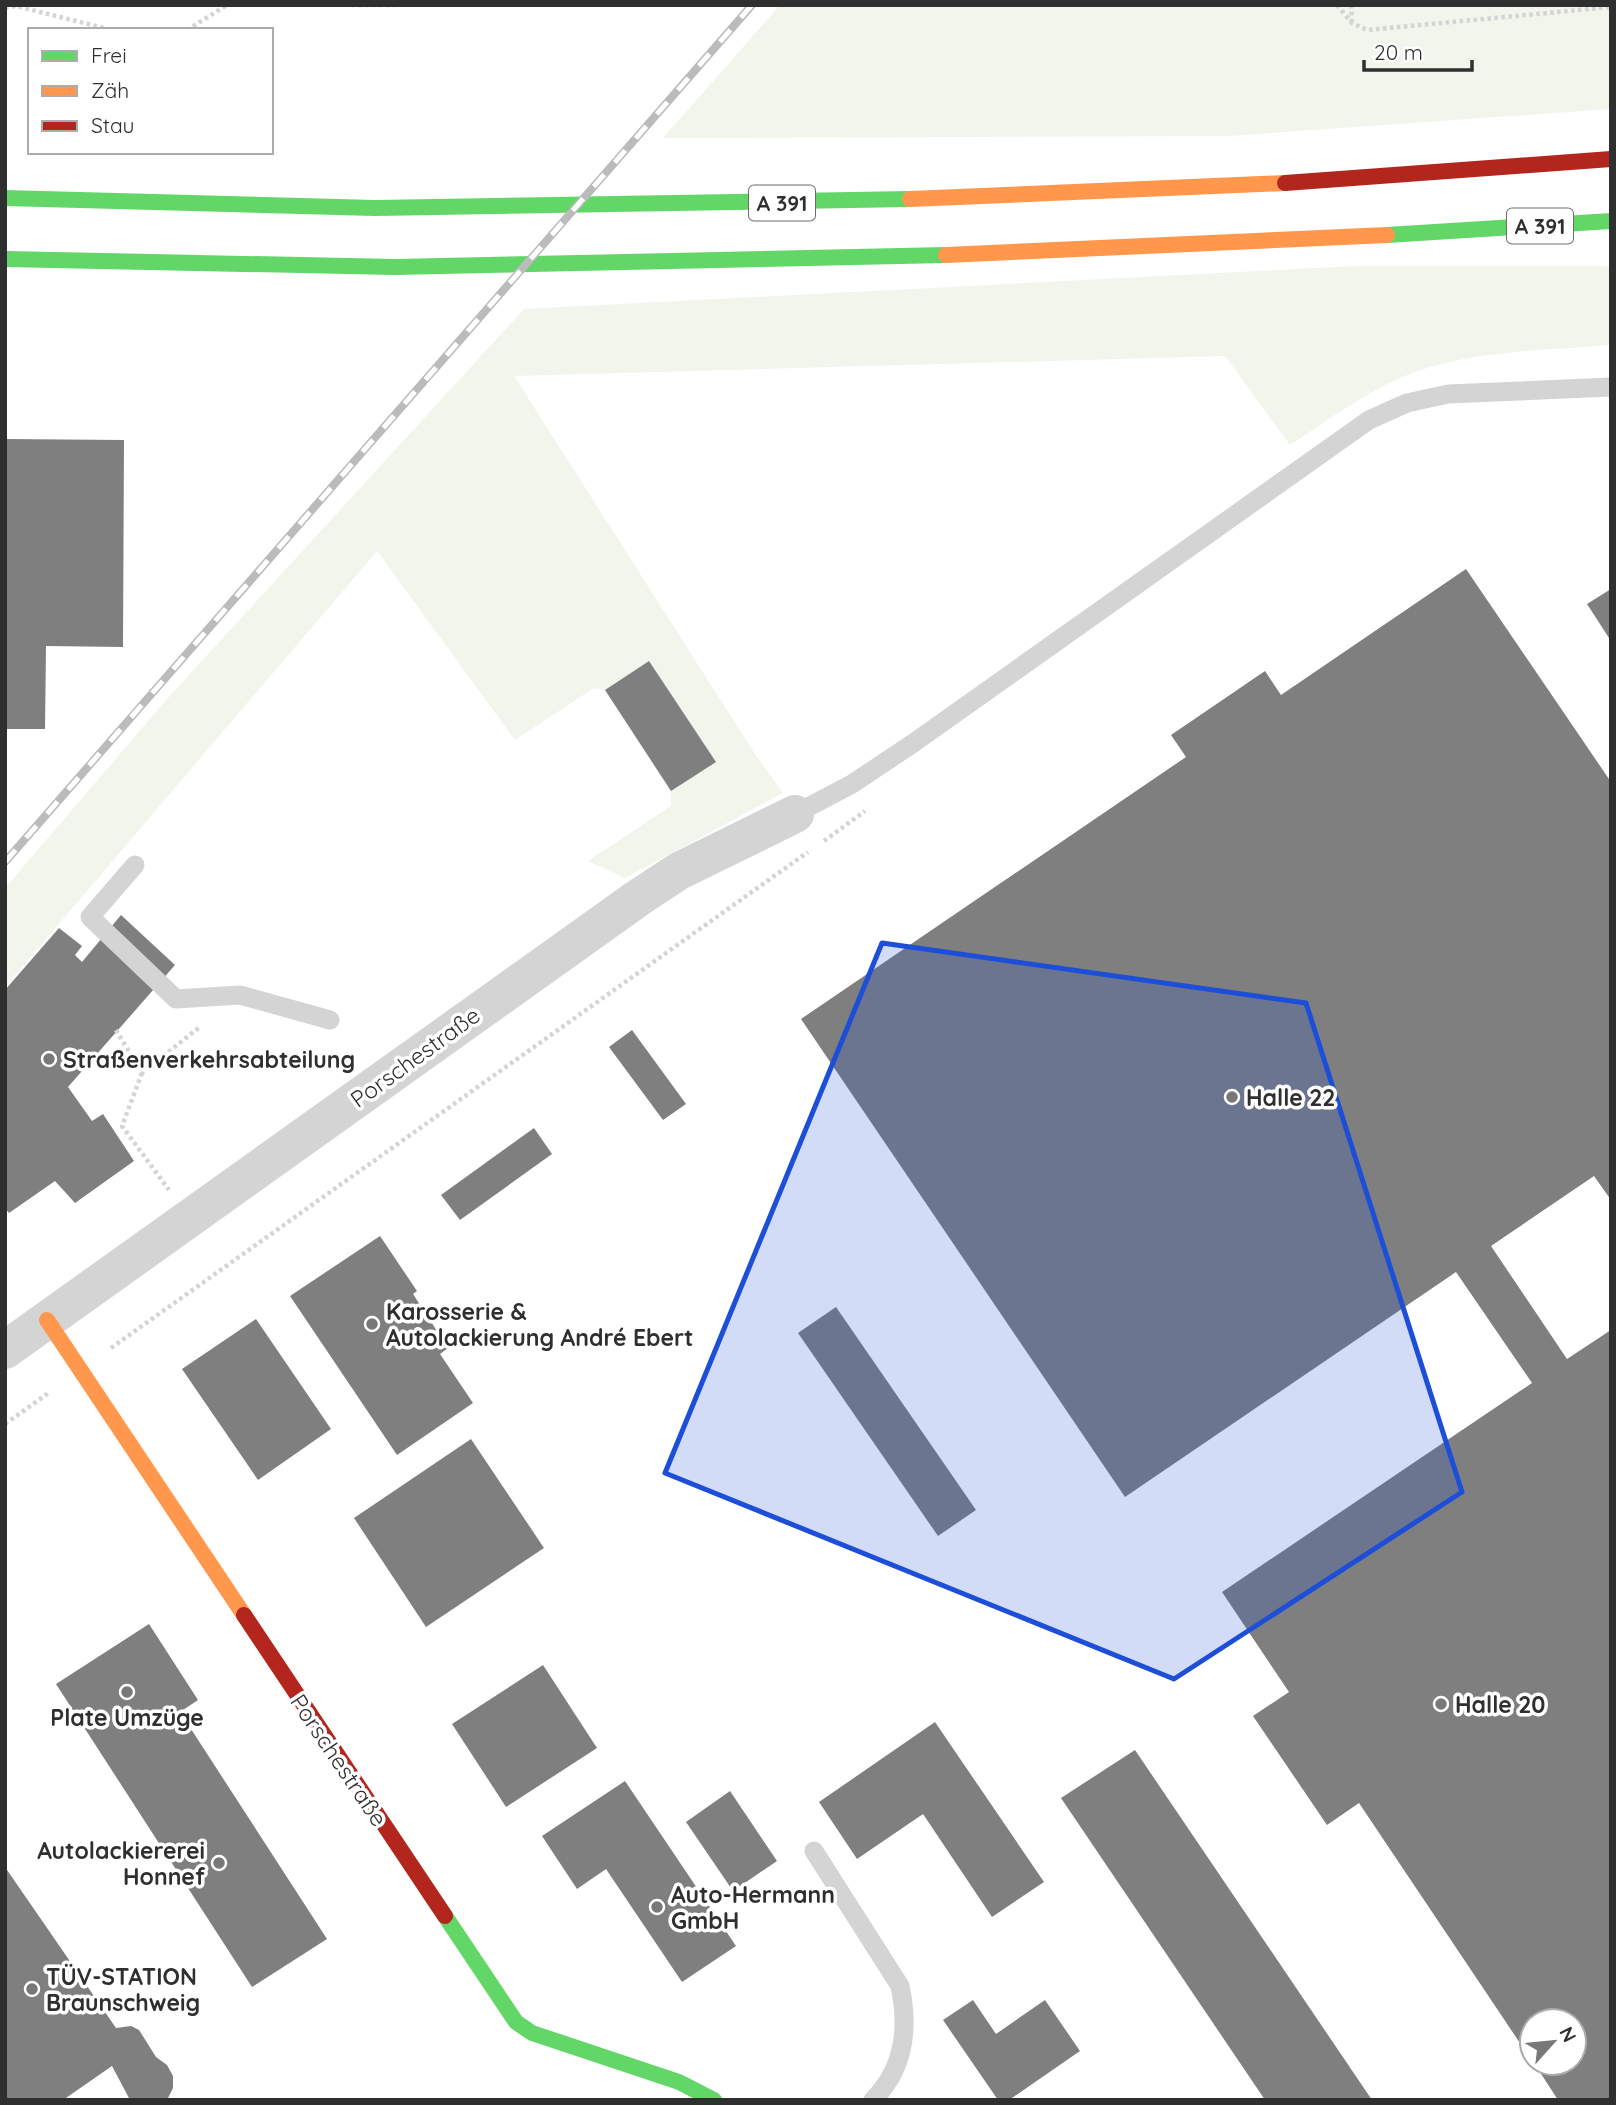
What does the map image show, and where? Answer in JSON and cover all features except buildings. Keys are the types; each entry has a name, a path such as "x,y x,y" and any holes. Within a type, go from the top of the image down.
{"main road":[{"name":"A 391","path":"5,198 375,208 808,203 1235,187 1611,159"},
{"name":"A 391","path":"5,259 395,267 841,259 1268,242 1611,221"},
{"name":"Porschestraße","path":"47,1320 516,2022 532,2033 679,2081 714,2100"}],"street":[{"name":"Porschestraße","path":"5,1350 679,871 795,814"}],"lane":[{"path":"795,814 852,784 912,744 1370,420 1407,403 1448,394 1611,387"},
{"path":"135,865 90,917 176,999 240,995 330,1020"},
{"path":"814,1851 900,1986 905,2011 905,2035 897,2067 873,2100"}],"path":[{"path":"190,28 227,5"},
{"path":"351,5 397,5"},
{"path":"1337,5 1352,23 1367,30 1611,7"},
{"path":"1351,5 1352,23"},
{"path":"5,8 16,6 104,28"},
{"path":"5,1424 876,804"},
{"path":"189,1219 122,1126 142,1073 240,995"},
{"path":"116,1031 142,1073"}],"highlighted area":[{"path":"882,943 1306,1003 1462,1492 1174,1679 665,1473"}],"shaded area":[{"path":"780,5 1611,5 1611,109 1229,136 663,138"},
{"path":"1356,266 1611,266 1611,345 1480,356 1429,367 1375,391 1290,445 1225,356 514,376 755,754 783,793 625,878 588,861 671,806 671,791 716,762 649,661 605,690 594,688 515,740 377,551 5,987 5,888 166,700 524,309"}],"railway":[{"path":"5,862 752,5"}],"traffic: fast":[{"path":"5,198 375,208 910,199"},
{"path":"1387,235 1611,221"},
{"path":"5,259 395,267 946,255"},
{"path":"445,1916 516,2022 532,2033 679,2082 714,2100"}],"traffic: slow":[{"path":"910,199 1285,183"},
{"path":"946,255 1387,235"},
{"path":"47,1320 244,1615"}],"traffic: jam":[{"path":"1285,183 1611,159"},
{"path":"244,1615 445,1916"}],"place":[{"name":"Straßenverkehrsabteilung","path":"49,1059"},
{"name":"Halle 22","path":"1232,1097"},
{"name":"Karosserie & Autolackierung André Ebert","path":"372,1324"},
{"name":"Plate Umzüge","path":"127,1692"},
{"name":"Halle 20","path":"1441,1704"},
{"name":"Autolackiererei Honnef","path":"219,1863"},
{"name":"Auto-Hermann GmbH","path":"657,1907"},
{"name":"TÜV-STATION Braunschweig","path":"32,1989"}]}
